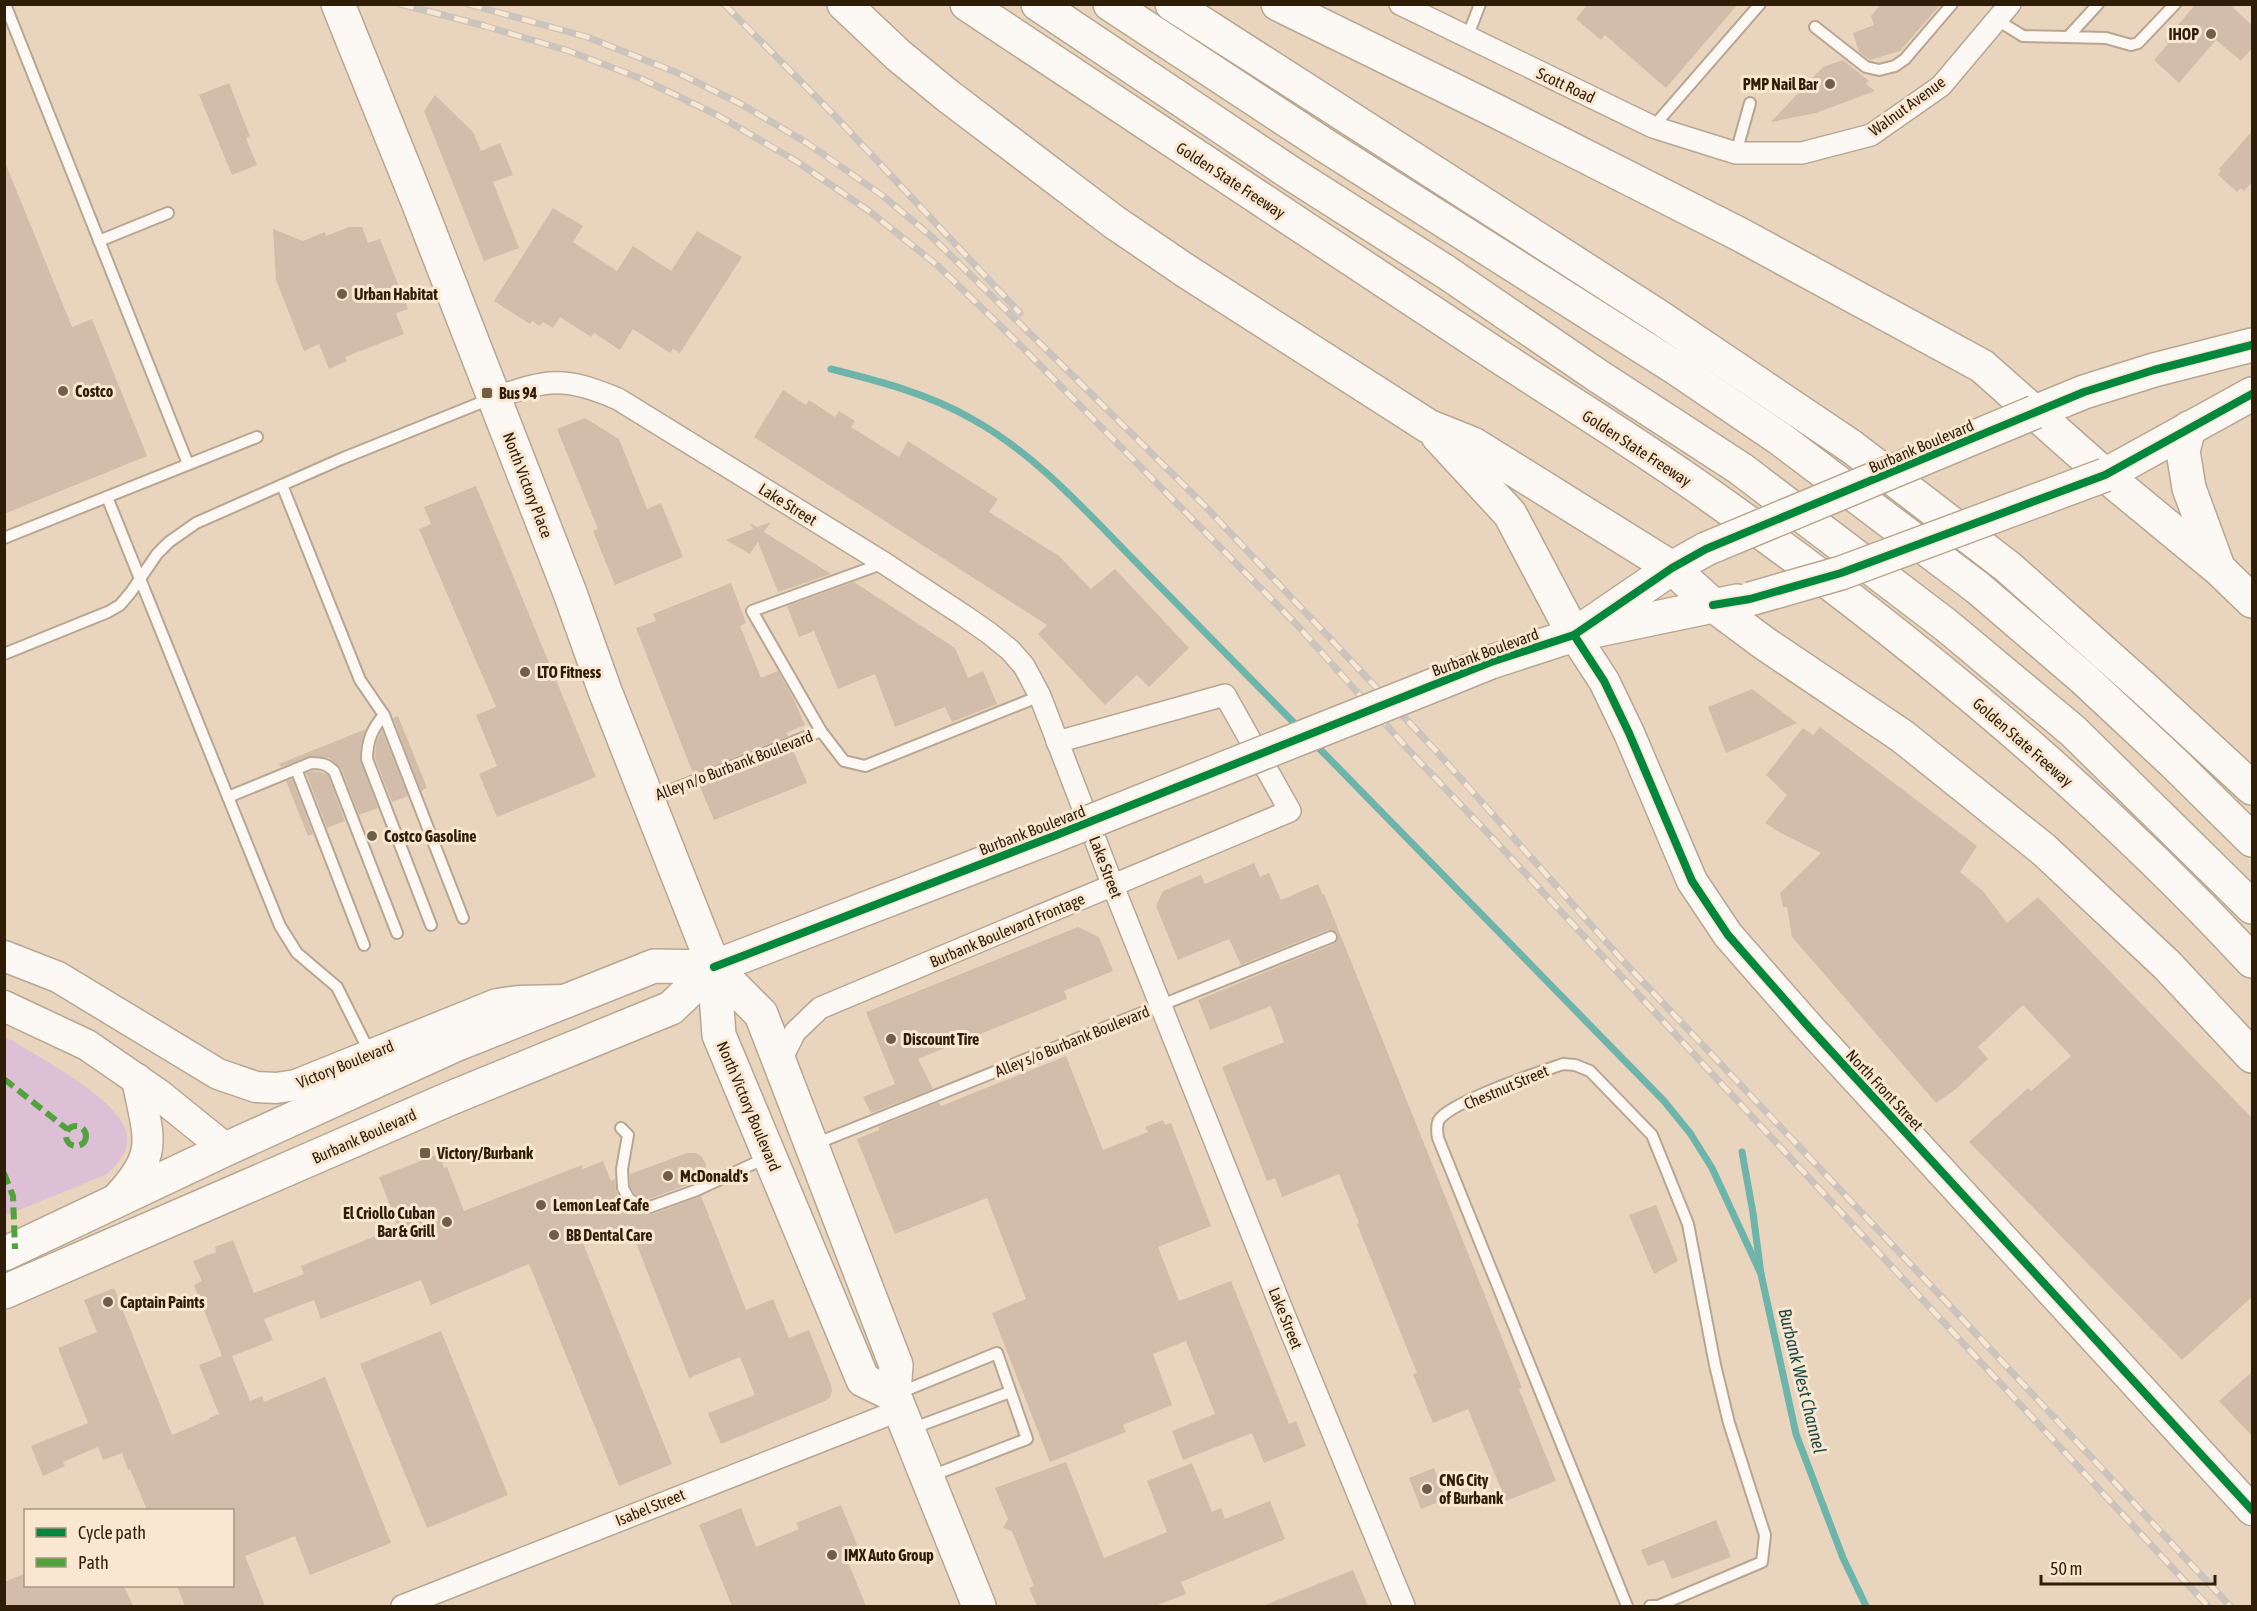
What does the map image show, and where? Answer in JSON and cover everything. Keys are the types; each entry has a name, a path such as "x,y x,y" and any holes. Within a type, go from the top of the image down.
{"main road":[{"name":"North Victory Place","path":"338,4 494,398 714,967"},
{"path":"844,4 898,55 948,96 1114,222 1186,271 1428,426 1473,444 1672,567 1713,606 1764,644 1902,736 2043,849 2167,965 2253,1056"},
{"name":"Golden State Freeway","path":"967,4 1707,494 1879,620 2000,720 2106,815 2202,906 2253,961"},
{"path":"1038,4 1741,469 1946,625 2073,731 2253,907"},
{"path":"1110,4 1326,146 1676,368 1779,438 1978,588 2091,686 2253,840"},
{"path":"1172,4 1656,315 1852,447 2008,567 2253,788"},
{"path":"1278,4 1758,244 1982,366 2105,475 2219,569 2253,601"},
{"name":"Burbank Boulevard","path":"1574,634 1672,567 1706,549 2084,392 2154,370 2253,345"},
{"name":"Burbank Boulevard","path":"4,1254 412,1064 654,966 714,967 1054,836 1491,662 1574,634 1750,598 1841,573 2105,475 2253,394"},
{"path":"1428,426 1510,514 1574,634"},
{"path":"2189,428 2183,451 2189,489 2219,569"},
{"name":"North Front Street","path":"1574,634 1604,681 1629,733 1692,881 1728,935 1807,1025 2253,1510"},
{"name":"Victory Boulevard","path":"4,956 58,977 201,1065 238,1082 256,1087 276,1088 296,1085 497,1004 527,1000 568,1000"},
{"path":"714,967 761,1014 896,1365 900,1412 979,1606"},
{"name":"Burbank Boulevard","path":"4,1292 451,1098 671,1008 714,967"},
{"name":"North Victory Boulevard","path":"714,967 719,1035 863,1380 900,1412"},
{"path":"4,1006 87,1045 137,1079 264,1180"},
{"path":"110,1205 128,1186 145,1161 148,1148 148,1134 137,1079"}],"street":[{"name":"Scott Road","path":"1400,4 1653,127 1736,153"},
{"name":"Walnut Avenue","path":"1736,153 1802,153 1871,135 1941,86 2003,12"},
{"name":"Lake Street","path":"494,398 537,383 556,381 577,384 618,399 884,563 989,633 1010,650 1024,666 1040,696 1113,886 1283,1312 1404,1606"},
{"name":"Burbank Boulevard Frontage","path":"780,1062 795,1032 820,1008 1290,811 1226,695 1057,742"},
{"name":"Isabel Street","path":"402,1606 900,1412"}],"lane":[{"path":"5,4 188,464"},
{"path":"1467,38 1480,4"},
{"path":"1653,127 1760,4"},
{"path":"1815,27 1866,67 1879,70 1895,66 1905,59 1952,4"},
{"path":"2068,37 2098,4"},
{"path":"2003,12 2023,36 2106,38 2131,45 2138,43 2175,4"},
{"path":"1736,153 1750,103"},
{"path":"99,241 168,213"},
{"path":"4,654 120,605 157,554 182,532 211,516 341,459 494,398"},
{"path":"4,538 257,437"},
{"path":"282,485 360,680 384,715 463,918"},
{"path":"107,497 280,926 297,953 337,987 371,1054"},
{"name":"Alley n/o Burbank Boulevard","path":"884,563 752,610 821,731 844,761 865,766 1040,696"},
{"path":"384,715 374,726 369,737 366,759 431,926"},
{"name":"Alley n/o Burbank Boulevard","path":"648,799 821,731"},
{"path":"228,797 311,763 325,764 334,771 397,933"},
{"path":"296,769 364,945"},
{"name":"Alley s/o Burbank Boulevard","path":"812,1146 1331,937"},
{"name":"Chestnut Street","path":"1627,1606 1438,1138 1437,1122 1442,1115 1485,1092 1563,1064 1575,1065 1590,1071 1652,1136 1688,1224 1715,1365 1729,1423 1765,1535 1762,1562 1658,1606 1650,1606"},
{"path":"621,1128 628,1136 622,1169 623,1188 629,1199 640,1206 650,1208 770,1156"},
{"path":"900,1412 997,1353 1028,1439 927,1477"},
{"path":"900,1412 1010,1392"}],"shaded area":[{"path":"4,1038 57,1067 105,1102 124,1126 127,1140 121,1159 107,1174 5,1216"}],"building":[{"path":"1588,4 1738,4 1666,88 1605,35 1601,40 1576,19"},
{"path":"1881,4 1941,4 1900,51 1870,60 1859,52 1853,33 1874,25 1871,16"},
{"path":"2196,4 2229,4 2253,26 2253,47 2241,61 2216,40 2179,83 2154,60 2168,44 2165,40"},
{"path":"1843,60 1869,81 1866,84 1875,91 1816,113 1771,122 1823,67"},
{"path":"229,83 250,136 246,138 257,165 232,175 199,95"},
{"path":"435,95 473,132 481,151 500,143 513,175 493,182 519,248 484,261 424,111"},
{"path":"2253,130 2253,181 2244,191 2241,188 2237,192 2218,175 2221,171 2219,169"},
{"name":"Costco","path":"4,160 72,327 92,319 147,456 4,514"},
{"path":"553,208 583,226 573,242 617,271 633,246 671,271 697,231 742,257 680,353 673,349 670,353 633,329 620,350 594,333 591,337 560,317 553,328 543,322 540,326 532,321 530,324 494,301"},
{"name":"Urban Habitat","path":"349,227 362,227 368,243 380,239 408,309 396,313 404,334 345,357 347,361 329,369 319,344 304,351 276,280 273,229 303,241 325,232 326,236"},
{"path":"783,390 806,405 809,400 835,417 839,411 855,421 851,427 899,457 908,441 998,499 989,512 1059,556 1091,589 1115,569 1189,648 1149,687 1137,675 1105,705 1038,634 1047,625 754,437"},
{"path":"585,418 619,439 647,509 661,503 683,557 615,585 593,531 598,529 557,429"},
{"path":"476,486 596,777 497,817 479,774 497,766 476,715 496,707 419,529 431,524 424,507"},
{"path":"771,522 764,532 831,574 778,592 758,542 750,554 726,540 753,529 750,523 757,527"},
{"path":"854,582 955,648 968,678 983,671 997,704 952,722 945,707 895,727 875,674 838,689 814,631 799,637 787,606"},
{"path":"731,583 746,623 740,626 761,678 778,671 805,725 786,733 788,736 695,773 692,771 636,628 656,621 653,614"},
{"path":"1752,689 1797,723 1726,753 1708,707"},
{"path":"398,716 427,788 421,791 393,718"},
{"path":"1820,727 1977,846 1960,872 1983,891 2007,923 2038,897 2253,1119 2253,1296 2182,1360 1969,1142 2028,1088 2031,1091 2071,1056 2023,1005 1978,1047 1988,1059 1956,1089 1936,1103 1792,937 1787,907 1783,907 1780,893 1821,853 1765,823 1787,795 1766,775 1803,728 1813,735"},
{"path":"366,729 360,759 378,808 359,815 341,768 329,758 311,756 281,767 279,764"},
{"path":"382,730 408,796 392,802 375,758 376,743"},
{"path":"793,750 807,783 714,820 700,787"},
{"path":"312,771 328,775 345,821 327,828 306,773"},
{"path":"292,779 313,834 308,836 286,781"},
{"path":"1254,863 1260,877 1269,873 1281,900 1318,884 1324,894 1522,1388 1519,1389 1556,1481 1506,1501 1468,1409 1433,1423 1413,1374 1417,1373 1339,1174 1282,1197 1275,1178 1267,1181 1222,1067 1284,1042 1271,1006 1210,1030 1198,1000 1334,944 1338,939 1338,934 1333,930 1328,930 1241,965 1229,939 1178,960 1156,906 1163,891 1201,875 1205,884"},
{"path":"1078,927 1099,937 1113,971 1064,991 1067,999 918,1059 933,1089 871,1113 863,1097 895,1084 866,1012"},
{"path":"1066,1056 1103,1150 1148,1132 1145,1127 1163,1120 1165,1125 1171,1123 1211,1226 1158,1247 1179,1301 1231,1281 1289,1424 1296,1421 1306,1446 1264,1463 1252,1433 1183,1460 1172,1431 1215,1414 1186,1341 1153,1354 1172,1405 1123,1425 1126,1432 1050,1462 992,1313 1026,1299 987,1198 895,1234 857,1139 879,1130 878,1127 939,1102 941,1106"},
{"name":"McDonald's","path":"687,1153 696,1153 702,1157 706,1164 706,1178 649,1199 643,1199 635,1194 630,1186 630,1174"},
{"path":"439,1154 444,1168 447,1167 464,1211 582,1165 583,1169 603,1161 611,1181 615,1179 616,1191 622,1203 636,1213 653,1214 701,1196 746,1310 773,1299 789,1338 809,1330 831,1385 830,1397 721,1444 708,1413 755,1395 740,1357 689,1378 629,1225 583,1243 672,1464 619,1486 529,1264 431,1305 421,1280 321,1319 314,1300 264,1319 273,1340 232,1356 250,1401 262,1396 264,1402 325,1377 391,1543 310,1575 295,1536 245,1556 265,1606 185,1606 177,1587 234,1587 234,1509 147,1509 122,1453 103,1460 98,1447 63,1462 65,1466 43,1476 31,1446 88,1423 58,1348 97,1332 84,1300 114,1288 172,1435 210,1419 219,1414 199,1365 222,1356 194,1285 202,1281 193,1261 216,1252 215,1247 233,1240 254,1293 304,1274 301,1266 398,1227 379,1177"},
{"path":"1656,1205 1678,1261 1654,1274 1629,1215"},
{"path":"441,1331 508,1495 427,1528 360,1364"},
{"path":"2253,1371 2253,1437 2219,1401"},
{"path":"1066,1462 1104,1558 1167,1532 1147,1481 1192,1463 1212,1512 1221,1508 1225,1519 1270,1501 1285,1539 1181,1582 1186,1594 1155,1606 1037,1606 1029,1588 1034,1586 1012,1531 1003,1528 1008,1519 995,1488"},
{"name":"CNG City of Burbank","path":"1434,1468 1446,1499 1421,1509 1409,1478"},
{"path":"841,1505 858,1547 844,1552 866,1606 732,1606 699,1525 741,1508 756,1547 799,1529 796,1523"},
{"path":"1716,1520 1731,1557 1672,1579 1664,1560 1648,1566 1641,1550"},
{"path":"1353,1570 1368,1606 1265,1605"},
{"path":"24,1574 24,1587 124,1587 133,1606 4,1606 4,1582"}],"waterway":[{"path":"831,369 939,402 972,419 1016,448 1077,502 1299,728"},
{"path":"1313,742 1664,1101 1690,1133 1712,1168 1761,1274"},
{"name":"Burbank West Channel","path":"1742,1152 1761,1274 1796,1434 1843,1558 1866,1606"}],"railway":[{"path":"400,4 569,51 642,79 717,115 796,161 869,211 937,265 1016,341 1298,626 1415,757 2208,1606"},
{"path":"468,4 587,37 678,73 741,104 807,143 883,196 932,237 1205,506 1438,753 1625,963 2230,1606"},
{"path":"724,4 835,116 1020,313"}],"marked path":[{"path":"4,1079 67,1129"},
{"path":"76,1126 83,1129 86,1136 83,1143 76,1146 69,1143 66,1136 69,1129 76,1126"},
{"path":"4,1173 13,1196 15,1249"}],"cycle path":[{"path":"714,967 1054,836 1491,662 1574,635 1672,568 1706,549 2084,392 2154,370 2252,345"},
{"path":"1713,605 1750,599 1841,573 2105,475 2252,394"},
{"path":"1574,635 1604,681 1629,733 1692,881 1728,935 1807,1025 2252,1510"}],"place":[{"name":"IHOP","path":"2211,34"},
{"name":"PMP Nail Bar","path":"1830,84"},
{"name":"Urban Habitat","path":"342,294"},
{"name":"Costco","path":"63,391"},
{"name":"Bus 94","path":"487,393"},
{"name":"LTO Fitness","path":"525,672"},
{"name":"Costco Gasoline","path":"372,836"},
{"name":"Discount Tire","path":"891,1039"},
{"name":"Victory/Burbank","path":"425,1153"},
{"name":"McDonald's","path":"668,1176"},
{"name":"Lemon Leaf Cafe","path":"541,1205"},
{"name":"El Criollo Cuban Bar & Grill","path":"447,1222"},
{"name":"BB Dental Care","path":"554,1235"},
{"name":"Captain Paints","path":"108,1302"},
{"name":"CNG City of Burbank","path":"1427,1489"},
{"name":"IMX Auto Group","path":"832,1555"}]}
